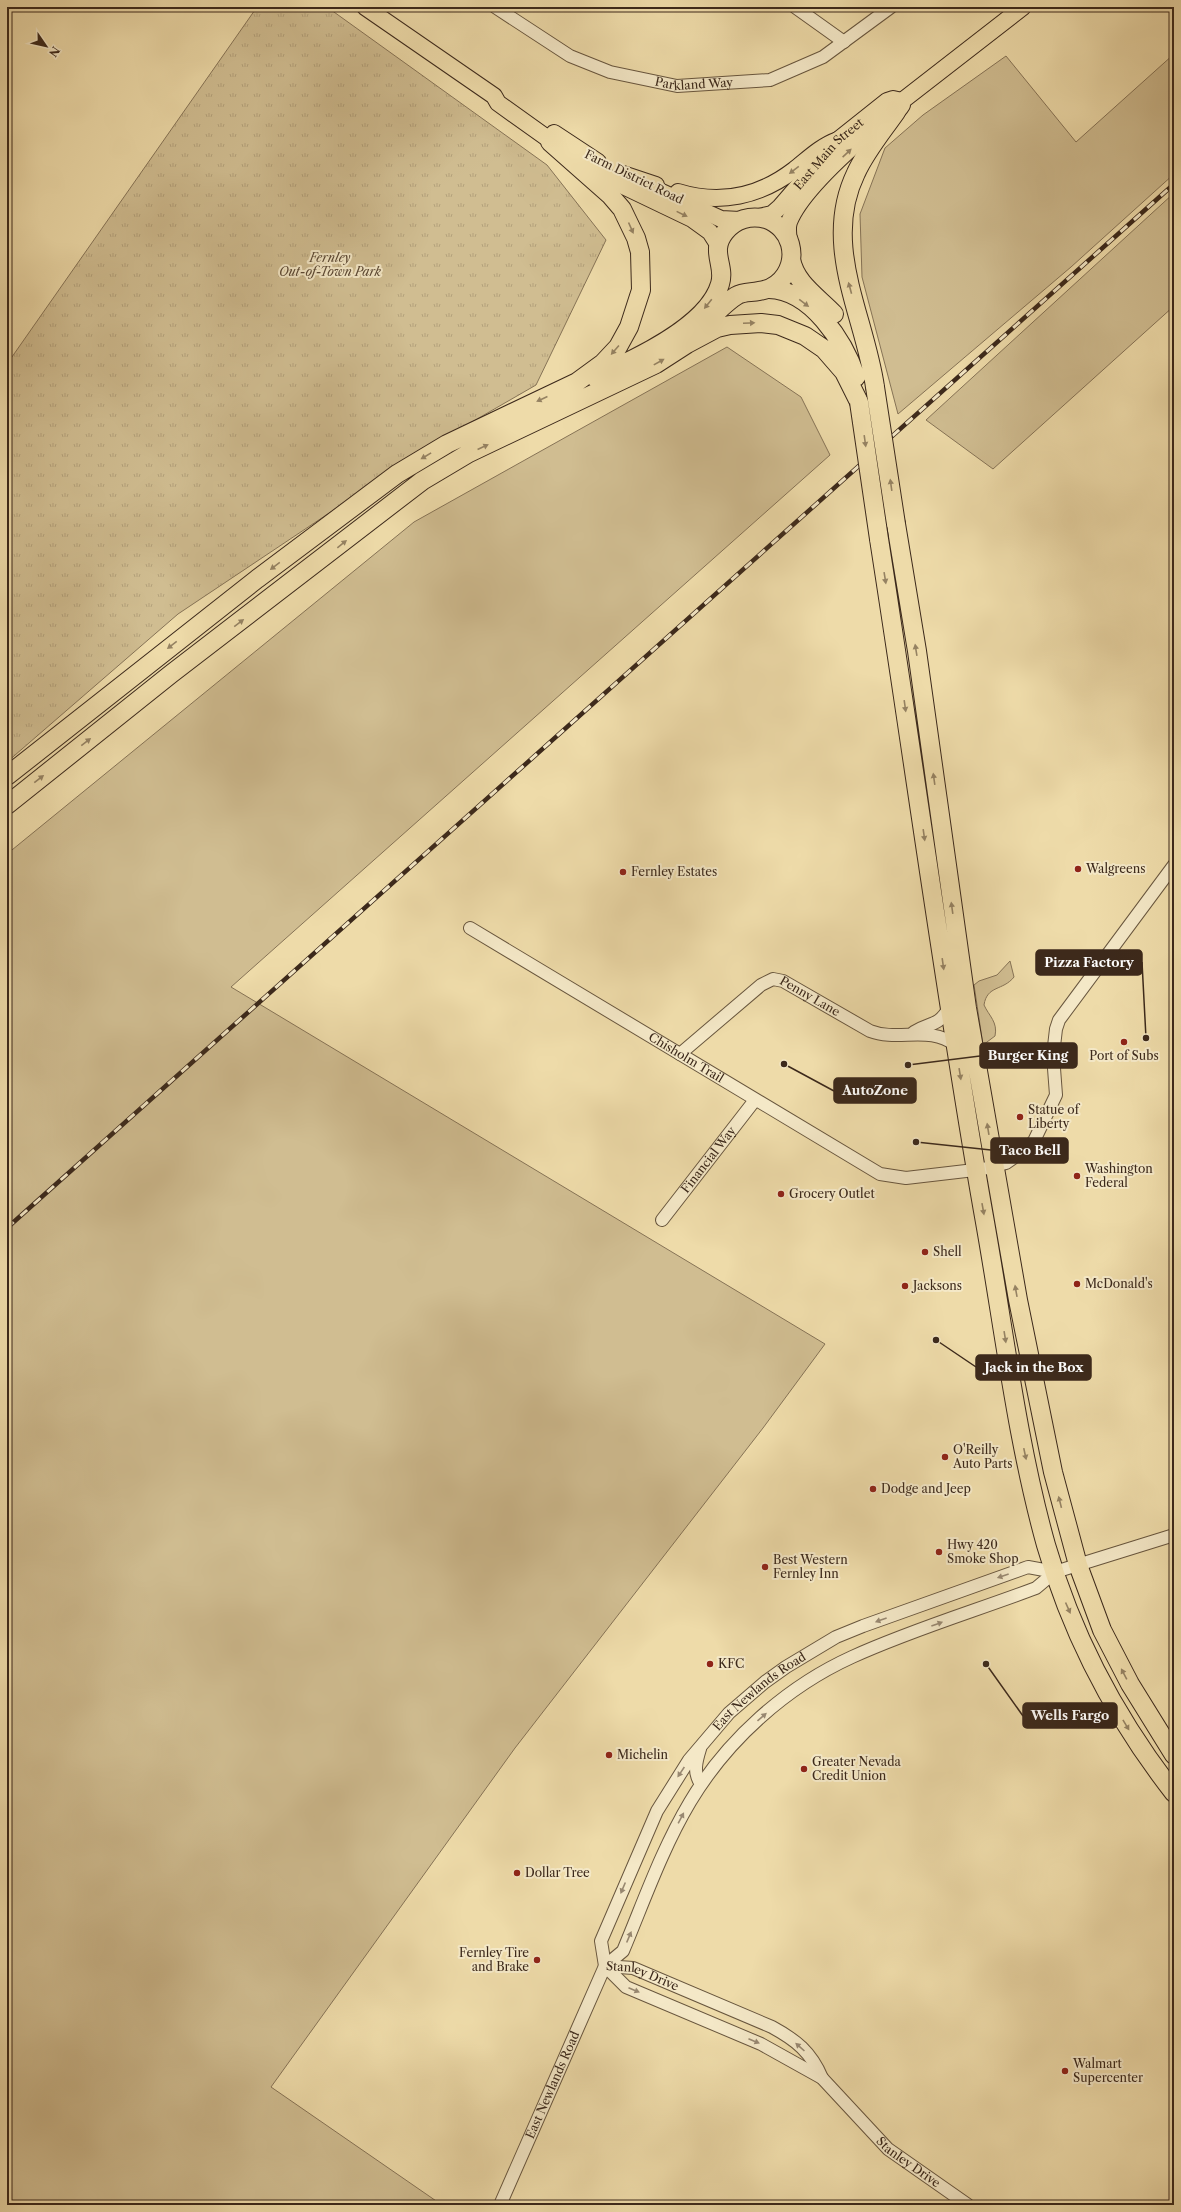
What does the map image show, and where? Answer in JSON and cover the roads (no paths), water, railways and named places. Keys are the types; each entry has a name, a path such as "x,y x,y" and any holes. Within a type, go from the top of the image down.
{"highway":[{"path":"899,106 855,174 844,211 842,228 844,264 872,368 917,651 961,974 1018,1300 1053,1472 1078,1565 1091,1601 1117,1660 1146,1711 1174,1755"},
{"path":"550,142 610,196 622,209 630,224 640,252 641,290 629,327 613,353 603,363 577,382"},
{"path":"7,776 91,708 357,504 424,456 577,382 595,377 635,358 678,332 711,300 720,283 718,250 725,232 740,220 759,218 777,225 789,240 793,268 800,280 833,313 847,331 875,387"},
{"path":"769,289 784,277 791,259"},
{"path":"720,269 732,284 750,291"},
{"path":"686,344 736,296 750,291 769,289 784,291 802,301 834,333 854,370 858,382 859,402 879,539 949,1008 975,1171 1033,1492 1054,1572 1064,1600 1091,1661 1136,1742 1174,1793"},
{"path":"7,805 15,794 400,497 446,466 656,364 686,344 717,328 730,325 761,323 793,330 814,342 832,357 844,372 859,402"},
{"path":"290,583 289,575 298,561 357,504"}],"main road":[{"name":"Farm District Road","path":"365,7 494,96 498,103 550,142 608,178 697,222 714,237 718,250"},
{"name":"East Main Street","path":"789,240 789,222 816,185 848,152 899,106 1023,7"},
{"name":"Farm District Road","path":"494,96 502,97 588,156 623,174 721,219 740,220"},
{"name":"East Main Street","path":"759,218 772,214 780,207 838,140 887,101 893,99 899,106"},
{"path":"623,174 688,195 712,198 734,198 750,194 776,182 818,150 838,140"}],"street":[{"name":"Parkland Way","path":"495,7 570,56 610,72 677,86 770,80 823,57 891,7"},
{"path":"795,7 844,42"},
{"name":"Chisholm Trail","path":"470,928 880,1174 906,1178 975,1171 994,1167 1017,1157 1034,1140 1056,1095 1054,1055 1056,1029 1059,1020 1174,864"},
{"name":"Penny Lane","path":"680,1054 761,985 773,979 783,981 870,1031 883,1036 912,1034 940,1035 955,1045"},
{"name":"Penny Lane","path":"912,1034 938,1023 944,1018 949,1008"},
{"name":"Financial Way","path":"662,1220 755,1100"},
{"name":"East Newlands Road","path":"500,2205 605,1966 623,1951 672,1835 701,1784 727,1751 755,1722 810,1680 852,1657 1036,1588 1054,1572 1174,1535"},
{"name":"East Newlands Road","path":"605,1966 601,1941 641,1846 667,1793 702,1742 729,1713 765,1682 812,1650 836,1637 1028,1567 1054,1572"},
{"path":"701,1784 696,1774 695,1763 702,1742"},
{"name":"Stanley Drive","path":"605,1966 626,1987 761,2044 822,2078 888,2149 968,2205"},
{"name":"Stanley Drive","path":"605,1966 633,1968 772,2027 791,2038 815,2061 822,2078"}],"railway":[{"path":"7,1228 1174,184"}],"place":[{"name":"Walgreens","path":"1078,869"},
{"name":"Fernley Estates","path":"623,872"},
{"name":"Pizza Factory","path":"1146,1038"},
{"name":"Port of Subs","path":"1124,1042"},
{"name":"AutoZone","path":"784,1064"},
{"name":"Burger King","path":"908,1065"},
{"name":"Statue of Liberty","path":"1020,1117"},
{"name":"Taco Bell","path":"916,1142"},
{"name":"Washington Federal","path":"1077,1176"},
{"name":"Grocery Outlet","path":"781,1194"},
{"name":"Shell","path":"925,1252"},
{"name":"McDonald's","path":"1077,1284"},
{"name":"Jacksons","path":"905,1286"},
{"name":"Jack in the Box","path":"936,1340"},
{"name":"O'Reilly Auto Parts","path":"945,1457"},
{"name":"Dodge and Jeep","path":"873,1489"},
{"name":"Hwy 420 Smoke Shop","path":"939,1552"},
{"name":"Best Western Fernley Inn","path":"765,1567"},
{"name":"KFC","path":"710,1664"},
{"name":"Wells Fargo","path":"986,1664"},
{"name":"Michelin","path":"609,1755"},
{"name":"Greater Nevada Credit Union","path":"804,1769"},
{"name":"Dollar Tree","path":"517,1873"},
{"name":"Fernley Tire and Brake","path":"537,1960"},
{"name":"Walmart Supercenter","path":"1065,2071"}],"park label":[{"name":"Fernley Out-of-Town Park","path":"330,265"}]}
